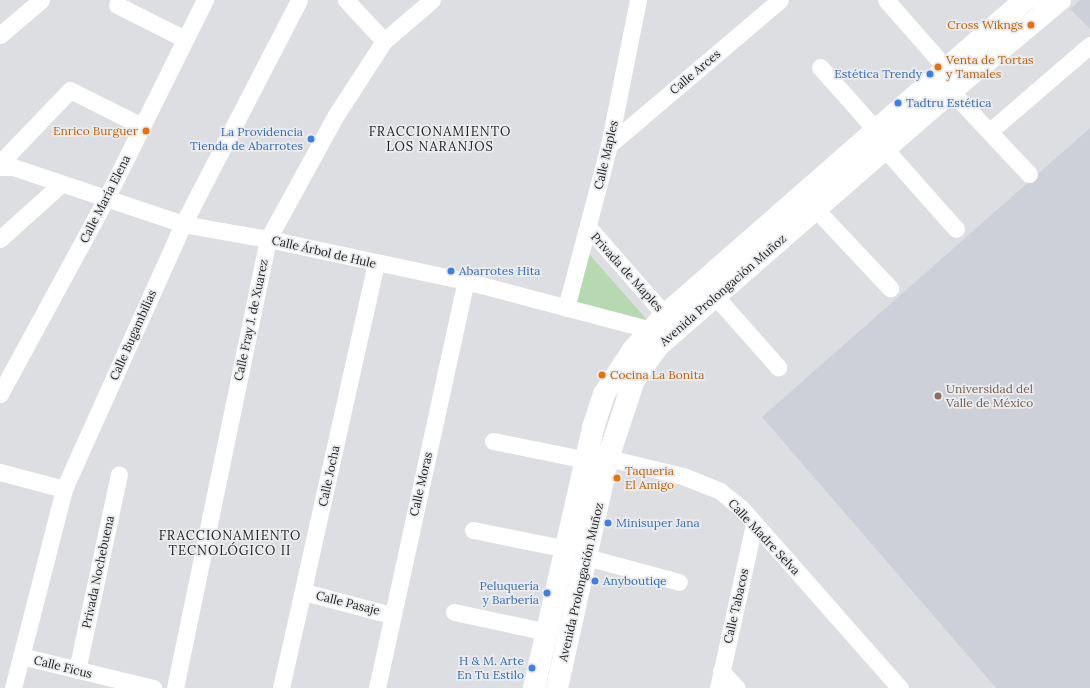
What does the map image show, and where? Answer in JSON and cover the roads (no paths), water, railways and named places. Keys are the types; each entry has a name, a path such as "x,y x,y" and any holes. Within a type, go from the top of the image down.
{"street":[{"path":"0,35 40,0"},
{"name":"Calle María Elena","path":"0,394 107,197 204,0"},
{"name":"Calle Bugambilias","path":"13,688 64,489 183,224 299,0"},
{"path":"346,0 384,41"},
{"name":"Calle Fray J. de Xuarez","path":"175,688 268,239 336,115 384,41 432,0"},
{"name":"Calle Maples","path":"566,308 589,228 610,145 638,0"},
{"name":"Calle Arces","path":"610,145 780,0"},
{"path":"886,0 946,68"},
{"name":"Avenida Prolongación Muñoz","path":"534,688 548,632 634,380 658,346 716,297 809,202 876,130 1025,0"},
{"name":"Avenida Prolongación Muñoz","path":"557,688 576,553 586,460 604,394 633,350 658,323 809,202 885,149 1049,4"},
{"path":"117,6 185,39"},
{"path":"990,131 1090,45"},
{"path":"820,68 876,130"},
{"path":"0,163 70,90 142,126"},
{"path":"951,91 1029,174"},
{"path":"885,149 956,230"},
{"name":"Calle Árbol de Hule","path":"0,167 13,168 60,185 107,197 183,224 268,239 376,264 466,281 566,308 658,323"},
{"path":"0,239 60,185"},
{"path":"809,202 890,288"},
{"name":"Privada de Maples","path":"589,228 658,323"},
{"name":"Calle Jocha","path":"281,688 304,592 376,264"},
{"name":"Calle Moras","path":"377,688 391,614 466,281"},
{"path":"716,297 778,367"},
{"name":"Calle Madre Selva","path":"493,441 586,460 608,458 683,476 720,491 754,524 900,688"},
{"path":"0,472 64,489"},
{"name":"Privada Nochebuena","path":"76,670 119,474"},
{"name":"Calle Tabacos","path":"718,688 754,524"},
{"path":"473,530 576,553 679,582"},
{"name":"Calle Pasaje","path":"304,592 391,614"},
{"path":"454,612 548,632"},
{"name":"Calle Ficus","path":"21,656 76,670 110,683 153,688"},
{"path":"721,671 738,688"}],"place":[{"name":"Cross Wikngs","path":"1031,25"},
{"name":"Venta de Tortas y Tamales","path":"938,67"},
{"name":"Estética Trendy","path":"930,74"},
{"name":"Tadtru Estética","path":"898,103"},
{"name":"Enrico Burguer","path":"146,131"},
{"name":"La Providencia Tienda de Abarrotes","path":"311,139"},
{"name":"Abarrotes Hita","path":"451,271"},
{"name":"Cocina La Bonita","path":"602,375"},
{"name":"Universidad del Valle de México","path":"938,396"},
{"name":"Taqueria El Amigo","path":"617,478"},
{"name":"Minisuper Jana","path":"608,523"},
{"name":"Anyboutiqe","path":"595,581"},
{"name":"Peluquería y Barbería","path":"547,593"},
{"name":"H & M. Arte En Tu Estilo","path":"532,668"}],"district":[{"name":"FRACCIONAMIENTO LOS NARANJOS","path":"440,140"},
{"name":"FRACCIONAMIENTO TECNOLÓGICO II","path":"230,544"}]}
